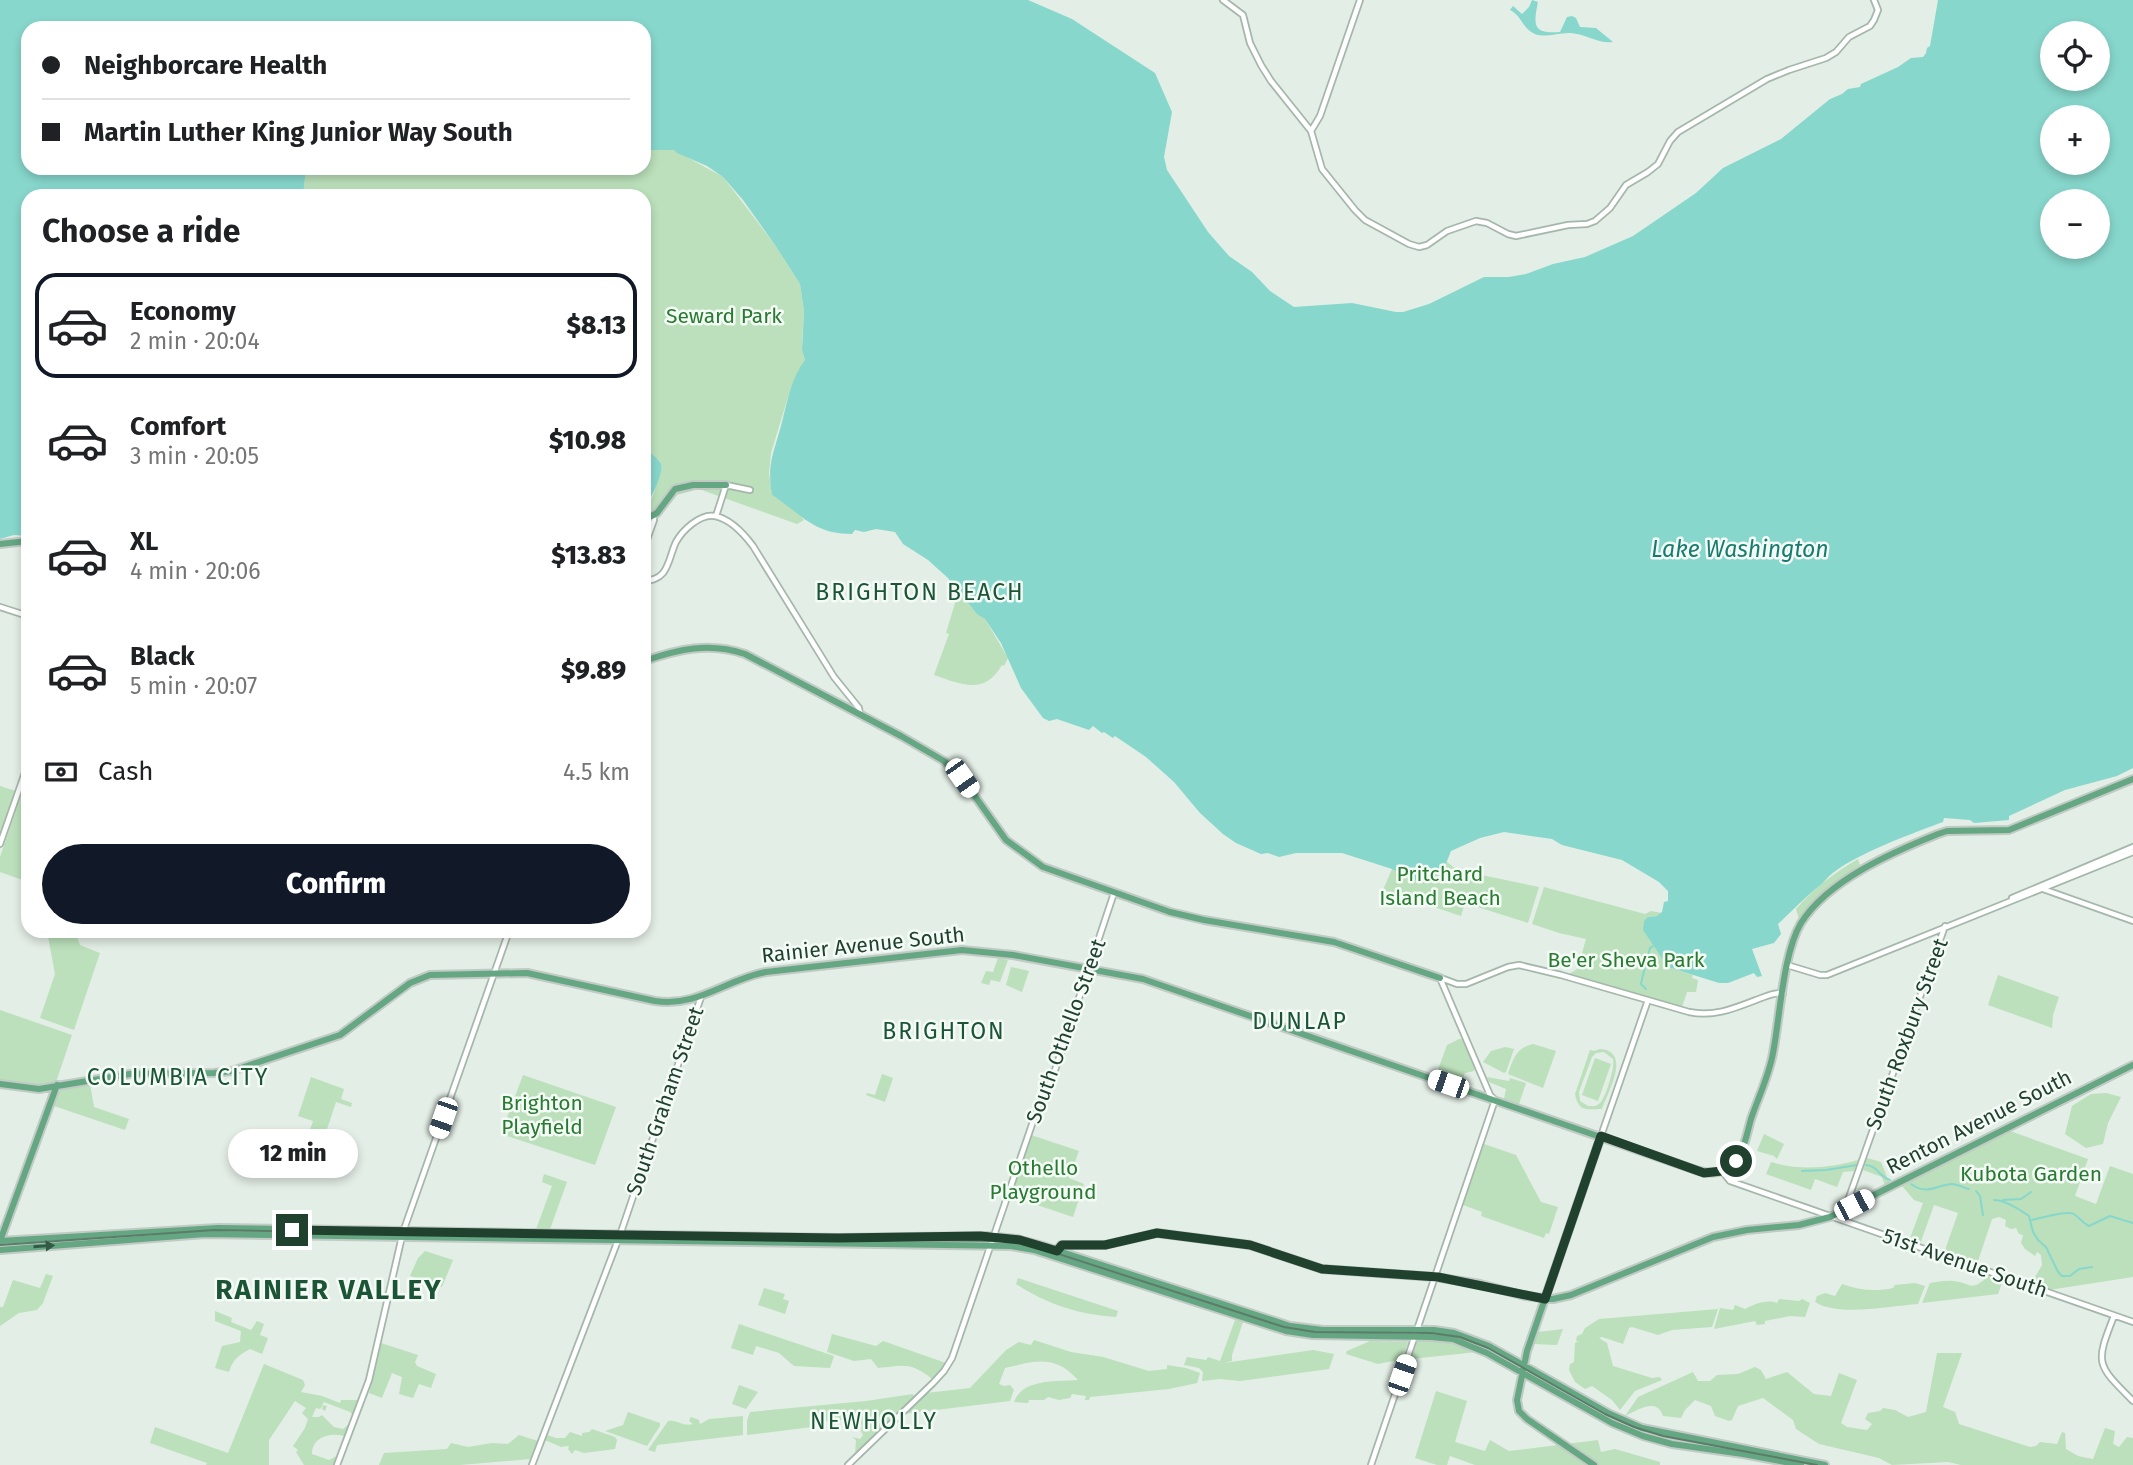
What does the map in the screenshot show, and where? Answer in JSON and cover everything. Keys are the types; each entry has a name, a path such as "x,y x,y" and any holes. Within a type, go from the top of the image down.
{"main road":[{"path":"653,516 675,489 693,485 726,485"},
{"path":"0,544 21,542"},
{"path":"651,659 694,647 735,650 870,720 950,765 1006,840 1043,867 1180,915 1335,942 1440,978"},
{"path":"1722,1171 1733,1163 1741,1149 1773,1057 1787,965 1796,932 1807,914 1820,901 1861,869 1942,832 2009,830 2133,779"},
{"name":"Rainier Avenue South","path":"0,1084 35,1089 130,1074 232,1071 340,1034 420,978 430,975 534,974 661,1002 701,997 760,974 962,950 982,950 1143,979 1704,1173 1722,1171"},
{"name":"Renton Avenue South","path":"1058,1253 1060,1246 1105,1245 1157,1233 1250,1245 1322,1269 1436,1277 1545,1299 1559,1298 1713,1237 1747,1230 1799,1226 1830,1217 1851,1203 2133,1065"},
{"path":"57,1085 0,1241 218,1228 402,1235"},
{"path":"1594,1465 1527,1419 1519,1411 1517,1397 1527,1351 1601,1136"},
{"path":"0,1250 205,1234 990,1245 1058,1253"},
{"path":"617,1238 993,1237 1027,1241 1290,1326 1323,1330 1416,1333 1465,1342 1612,1423 1643,1436 1673,1444 1801,1465"},
{"path":"1416,1333 1440,1330 1465,1336 1515,1359 1610,1414 1642,1428 1825,1465"},
{"path":"1515,1359 1522,1357 1527,1351"},
{"path":"1752,1462 1768,1459"}],"street":[{"path":"1223,0 1243,15 1250,43 1261,65 1311,131 1322,169 1369,223 1419,247 1427,245 1447,231 1476,222 1486,223 1516,236 1568,225 1587,224 1602,216 1622,188 1658,164 1678,132 1767,79 1836,52 1849,37 1870,26 1878,10 1874,0"},
{"path":"1311,131 1320,116 1360,0"},
{"path":"716,516 726,485 750,490"},
{"path":"651,523 653,516"},
{"path":"651,579 663,573 676,542 686,529 703,518 716,516 734,527 751,543 834,677 859,708 860,715"},
{"path":"0,607 21,614"},
{"path":"0,844 21,784"},
{"path":"1787,965 1820,975 1829,974 2132,851"},
{"path":"2008,901 2038,886 2132,851"},
{"path":"2042,889 2133,921"},
{"name":"South Othello Street","path":"848,1465 947,1367 952,1358 1040,1101 1051,1082 1114,893"},
{"name":"South Roxbury Street","path":"1851,1203 1945,926"},
{"path":"337,1465 369,1380 402,1235 506,938"},
{"path":"1440,978 1457,984 1467,984 1519,965 1689,1012 1708,1014 1727,1012 1773,993 1783,993"},
{"path":"1786,976 1790,970 1801,968"},
{"path":"1371,1465 1495,1100 1490,1095 1440,978"},
{"name":"South Graham Street","path":"532,1465 629,1205 701,997"},
{"path":"689,1000 697,1010"},
{"path":"1601,1136 1648,1000"},
{"name":"51st Avenue South","path":"1722,1171 1730,1181 2133,1322"},
{"path":"1841,1220 1845,1209"},
{"path":"2114,1315 2102,1346 2102,1362 2109,1376 2133,1401"}],"green space":[{"name":"Seward Park","path":"651,150 674,150 723,177 775,245 800,284 804,311 802,342 805,360 788,397 771,453 769,473 772,495 795,509 804,520 797,524 699,489 677,495 670,504 661,503 651,525 651,498 660,462 651,454 651,189 304,189 305,175 651,175"},
{"path":"958,593 985,619 1008,658 995,675 980,684 963,684 934,675 949,634 946,633"},
{"path":"0,786 16,791 0,838"},
{"path":"21,796 21,880 0,872 0,857"},
{"path":"1858,859 1860,865 1819,897 1799,919 1796,909 1803,901 1825,881"},
{"name":"Pritchard Island Beach","path":"1447,862 1457,870 1539,887 1528,923 1465,903 1461,916 1383,890 1392,869"},
{"name":"Be'er Sheva Park","path":"1544,887 1645,914 1651,911 1662,913 1648,917 1668,967 1693,975 1692,978 1698,980 1696,992 1687,992 1682,1007 1569,974 1579,968 1583,961 1586,939 1532,924"},
{"path":"48,938 78,938 80,945 100,953 74,1030 40,1018 55,974"},
{"path":"998,958 1008,960 1000,982 991,980 989,985 981,983 986,971 993,972"},
{"path":"1011,967 1029,971 1022,992 1006,985"},
{"path":"1998,975 2059,997 2052,1028 1988,1005"},
{"path":"0,1010 72,1035 56,1082 34,1085 0,1080"},
{"path":"1462,1039 1475,1068 1474,1071 1465,1073 1461,1083 1436,1075 1447,1045"},
{"path":"1533,1044 1556,1051 1543,1088 1508,1074 1519,1051"},
{"path":"1505,1047 1514,1049 1506,1072 1483,1062 1491,1051"},
{"path":"1590,1050 1610,1051 1616,1064 1602,1109 1581,1107 1575,1094","holes":["1604,1052 1613,1059 1613,1069 1602,1101 1593,1106 1580,1101 1579,1092 1592,1057 1596,1053"]},
{"path":"1595,1058 1611,1064 1598,1101 1582,1095"},
{"path":"882,1074 893,1078 885,1102 866,1095 875,1095"},
{"name":"Brighton Playfield","path":"523,1075 616,1107 595,1165 501,1134"},
{"path":"311,1077 344,1089 341,1099 352,1103 351,1107 336,1102 323,1141 318,1140 316,1148 305,1144 313,1121 298,1116"},
{"path":"1487,1077 1509,1081 1510,1078 1526,1083 1519,1104 1504,1099 1506,1089 1489,1082"},
{"path":"90,1084 94,1107 129,1119 125,1130 54,1106 60,1090"},
{"path":"2106,1093 2121,1097 2108,1123 2103,1144 2086,1148 2065,1134 2072,1106 2091,1094"},
{"name":"Kubota Garden","path":"2010,1131 2088,1159 2075,1196 2096,1204 2110,1166 2133,1174 2133,1277 2049,1290 2028,1283 2030,1278 2034,1279 2042,1265 2041,1255 2037,1252 2035,1256 2025,1249 2021,1243 2023,1235 2019,1234 2016,1228 2005,1226 2006,1220 1999,1217 1992,1219 1977,1264 1944,1253 1958,1213 1934,1205 1920,1244 1909,1241 1923,1203 1914,1200 1902,1186"},
{"path":"1764,1134 1784,1144 1777,1159 1757,1151"},
{"name":"Othello Playground","path":"1031,1135 1079,1151 1069,1178 1084,1184 1073,1217 1010,1196"},
{"path":"1484,1144 1516,1155 1541,1202 1558,1207 1549,1234 1546,1233 1544,1238 1481,1216 1482,1212 1463,1205"},
{"path":"1867,1158 1881,1162 1890,1184 1885,1186 1882,1177 1863,1170"},
{"path":"1858,1160 1854,1171 1843,1172 1837,1187 1815,1179 1811,1190 1766,1174 1771,1162 1792,1167 1814,1167"},
{"path":"544,1174 567,1182 549,1232 535,1232 552,1186 542,1182"},
{"path":"425,1251 453,1260 442,1287 410,1276 418,1258"},
{"path":"46,1274 53,1276 43,1303 37,1310 19,1313 0,1326 0,1307 3,1307 13,1280 40,1288"},
{"path":"1989,1276 2003,1280 1998,1294 1922,1303 1930,1283 1950,1281 1974,1286"},
{"path":"1018,1278 1118,1311 1116,1317 1089,1314 1051,1303 1016,1284"},
{"path":"1915,1283 1925,1286 1918,1304 1850,1310 1815,1302 1817,1296 1825,1293 1835,1296 1842,1284 1874,1290"},
{"path":"764,1288 785,1294 783,1299 789,1301 785,1314 758,1305"},
{"path":"1779,1299 1802,1299 1810,1303 1805,1317 1790,1316 1765,1321 1765,1324 1757,1325 1755,1321 1714,1329 1720,1308 1733,1310 1735,1305 1745,1309 1765,1302 1777,1303"},
{"path":"1718,1309 1712,1327 1672,1330 1658,1335 1632,1327 1629,1328 1623,1344 1599,1338 1607,1343 1613,1366 1652,1378 1660,1377 1662,1380 1635,1391 1620,1410 1612,1400 1592,1386 1585,1389 1575,1382 1569,1370 1570,1364 1574,1362 1575,1343 1579,1341 1576,1341 1577,1336 1599,1319"},
{"path":"215,1311 232,1318 231,1322 251,1330 257,1321 264,1324 260,1335 268,1338 262,1354 250,1349 237,1358 229,1372 215,1368 222,1346 240,1342 241,1331 215,1321"},
{"path":"1235,1320 1243,1322 1232,1361 1224,1363 1313,1350 1334,1354 1329,1369 1240,1381 1202,1381 1203,1372 1199,1368 1184,1365 1187,1357 1206,1360 1208,1357 1220,1361"},
{"path":"739,1324 834,1356 830,1368 794,1366 779,1353 756,1346 753,1355 731,1348"},
{"path":"1563,1329 1557,1345 1534,1344 1538,1332"},
{"path":"832,1334 876,1346 883,1341 946,1363 932,1379 912,1367 878,1368 871,1359 854,1361 827,1352"},
{"path":"1034,1340 1149,1371 1167,1369 1167,1365 1200,1373 1197,1383 1169,1389 1090,1397 1089,1400 1085,1400 1086,1396 1072,1394 1070,1398 1059,1400 1048,1397 1044,1400 1029,1400 1028,1403 1014,1402 1018,1394 1032,1385 1078,1380 1061,1366 1035,1362 1005,1368 999,1384 1010,1385 1014,1390 1010,1401 903,1414 926,1393 970,1388 1006,1350 1019,1342 1031,1345"},
{"path":"1370,1341 1408,1342 1401,1363 1393,1361 1378,1364 1346,1354 1347,1351"},
{"path":"1417,1341 1459,1343 1477,1352 1411,1359"},
{"path":"381,1343 418,1355 415,1362 417,1366 436,1374 431,1388 419,1384 413,1398 399,1394 402,1377 392,1373 382,1398 369,1393"},
{"path":"1937,1353 1962,1353 1943,1407 1955,1412 1959,1424 2030,1447 2040,1442 2057,1444 2062,1432 2065,1433 2066,1449 2078,1456 2093,1459 2105,1428 2115,1431 2113,1444 2119,1447 2127,1437 2133,1438 2133,1465 1961,1465 1948,1462 1892,1465 1879,1458 1819,1444 1796,1429 1793,1420 1763,1398 1738,1406 1729,1421 1715,1416 1711,1406 1695,1400 1681,1418 1663,1416 1660,1410 1652,1406 1625,1416 1638,1397 1693,1372 1698,1381 1710,1381 1717,1375 1738,1374 1755,1367 1761,1370 1766,1379 1787,1372 1814,1394 1831,1396 1839,1373 1857,1380 1841,1423 1847,1427 1867,1430 1872,1424 1865,1419 1868,1413 1883,1408 1895,1410 1908,1417 1926,1412"},
{"path":"264,1364 303,1380 305,1385 301,1392 340,1403 341,1400 358,1400 353,1415 324,1402 320,1409 316,1408 312,1417 322,1415 334,1427 343,1429 349,1424 344,1436 323,1437 313,1448 312,1454 329,1460 337,1456 333,1465 304,1465 296,1452 298,1450 293,1446 308,1419 302,1413 306,1408 295,1401 269,1440 269,1465 206,1465 207,1463 150,1443 155,1427 228,1453"},
{"path":"739,1385 758,1392 746,1409 732,1404"},
{"path":"1436,1391 1467,1401 1455,1442 1485,1451 1490,1440 1509,1451 1598,1440 1601,1452 1615,1449 1660,1462 1660,1465 1475,1465 1450,1456 1447,1465 1437,1465 1415,1458"},
{"path":"913,1394 914,1397 855,1454 856,1440 852,1437 860,1439 863,1435 862,1425 851,1421 829,1421 812,1427 747,1435 750,1412"},
{"path":"628,1412 660,1423 647,1446 605,1431 623,1425"},
{"path":"743,1416 743,1435 657,1445 655,1452 648,1450 668,1421 686,1425 693,1424 689,1421 691,1417 699,1420 700,1424 709,1419"},
{"path":"592,1429 615,1437 615,1449 584,1453 575,1450 572,1454 569,1446 561,1447 545,1440 547,1435 565,1438 570,1432 582,1436 582,1433"},
{"path":"519,1435 538,1441 530,1459 460,1465 379,1465 384,1453 447,1449 451,1443 468,1447 492,1443 508,1444"}],"water":[{"name":"Lake Washington","path":"0,0 1028,0 1072,19 1155,73 1172,112 1164,157 1167,170 1208,232 1229,256 1252,272 1270,291 1294,307 1352,303 1403,312 1429,304 1484,277 1526,274 1553,264 1585,257 1633,236 1696,193 1723,168 1781,139 1830,99 1848,89 1860,87 1861,84 1911,58 1923,57 1930,46 1938,0 2133,0 2133,768 2117,776 2065,790 2009,816 2009,820 1974,823 1970,820 1944,818 1943,822 1858,857 1832,874 1778,924 1781,934 1774,943 1752,949 1762,976 1757,977 1754,973 1728,983 1719,983 1668,967 1643,930 1644,921 1648,917 1662,912 1664,902 1668,901 1668,891 1659,882 1622,860 1562,845 1552,839 1504,832 1480,838 1451,851 1443,871 1422,880 1342,853 1296,853 1279,857 1268,853 1261,854 1236,843 1200,813 1174,782 1146,757 1115,736 1113,738 1102,733 1093,726 1089,730 1057,719 1049,721 1043,718 1021,688 1001,643 985,619 958,593 948,578 928,560 903,544 895,532 876,529 864,532 855,530 852,534 827,531 809,522 772,495 770,473 773,455 791,388 805,360 802,350 804,311 800,284 743,200 723,177 674,150 651,150 651,21 21,21 21,175 305,175 304,189 21,189 21,536 0,539"},
{"path":"1532,0 1538,2 1536,23 1540,30 1560,32 1567,17 1572,16 1580,27 1596,28 1613,42 1602,42 1571,33 1533,33 1510,10 1513,6 1522,14"},
{"path":"651,454 661,464 651,497"}],"waterway":[{"path":"1646,989 1641,984 1650,948 1653,946"},
{"path":"1802,1171 1857,1165"},
{"path":"1866,1165 1890,1180"},
{"path":"1911,1184 1922,1189 1952,1184 1969,1189"},
{"path":"1976,1191 1980,1196 1983,1215"},
{"path":"2003,1200 2021,1199 2031,1192"},
{"path":"1994,1200 2007,1203 2029,1216 2033,1232 2046,1247 2062,1276 2070,1276 2079,1269 2092,1267"},
{"path":"2032,1220 2070,1213 2089,1226 2110,1216 2133,1223"}],"tram line":[{"path":"0,1245 214,1230 1008,1241 1037,1247 1284,1327 1315,1332 1431,1333 1460,1337 1488,1348 1605,1414 1634,1427 1663,1436 1817,1465"}],"district":[{"name":"BRIGHTON BEACH","path":"920,592"},
{"name":"DUNLAP","path":"1300,1021"},
{"name":"BRIGHTON","path":"944,1031"},
{"name":"COLUMBIA CITY","path":"178,1077"},
{"name":"RAINIER VALLEY","path":"329,1289"},
{"name":"NEWHOLLY","path":"874,1421"}],"route":[{"path":"292,1230 838,1238 980,1236 1020,1240 1057,1251 1062,1245 1105,1245 1147,1233 1157,1233 1250,1245 1322,1269 1438,1277 1545,1299 1601,1136 1704,1173 1722,1171 1736,1161"}]}
